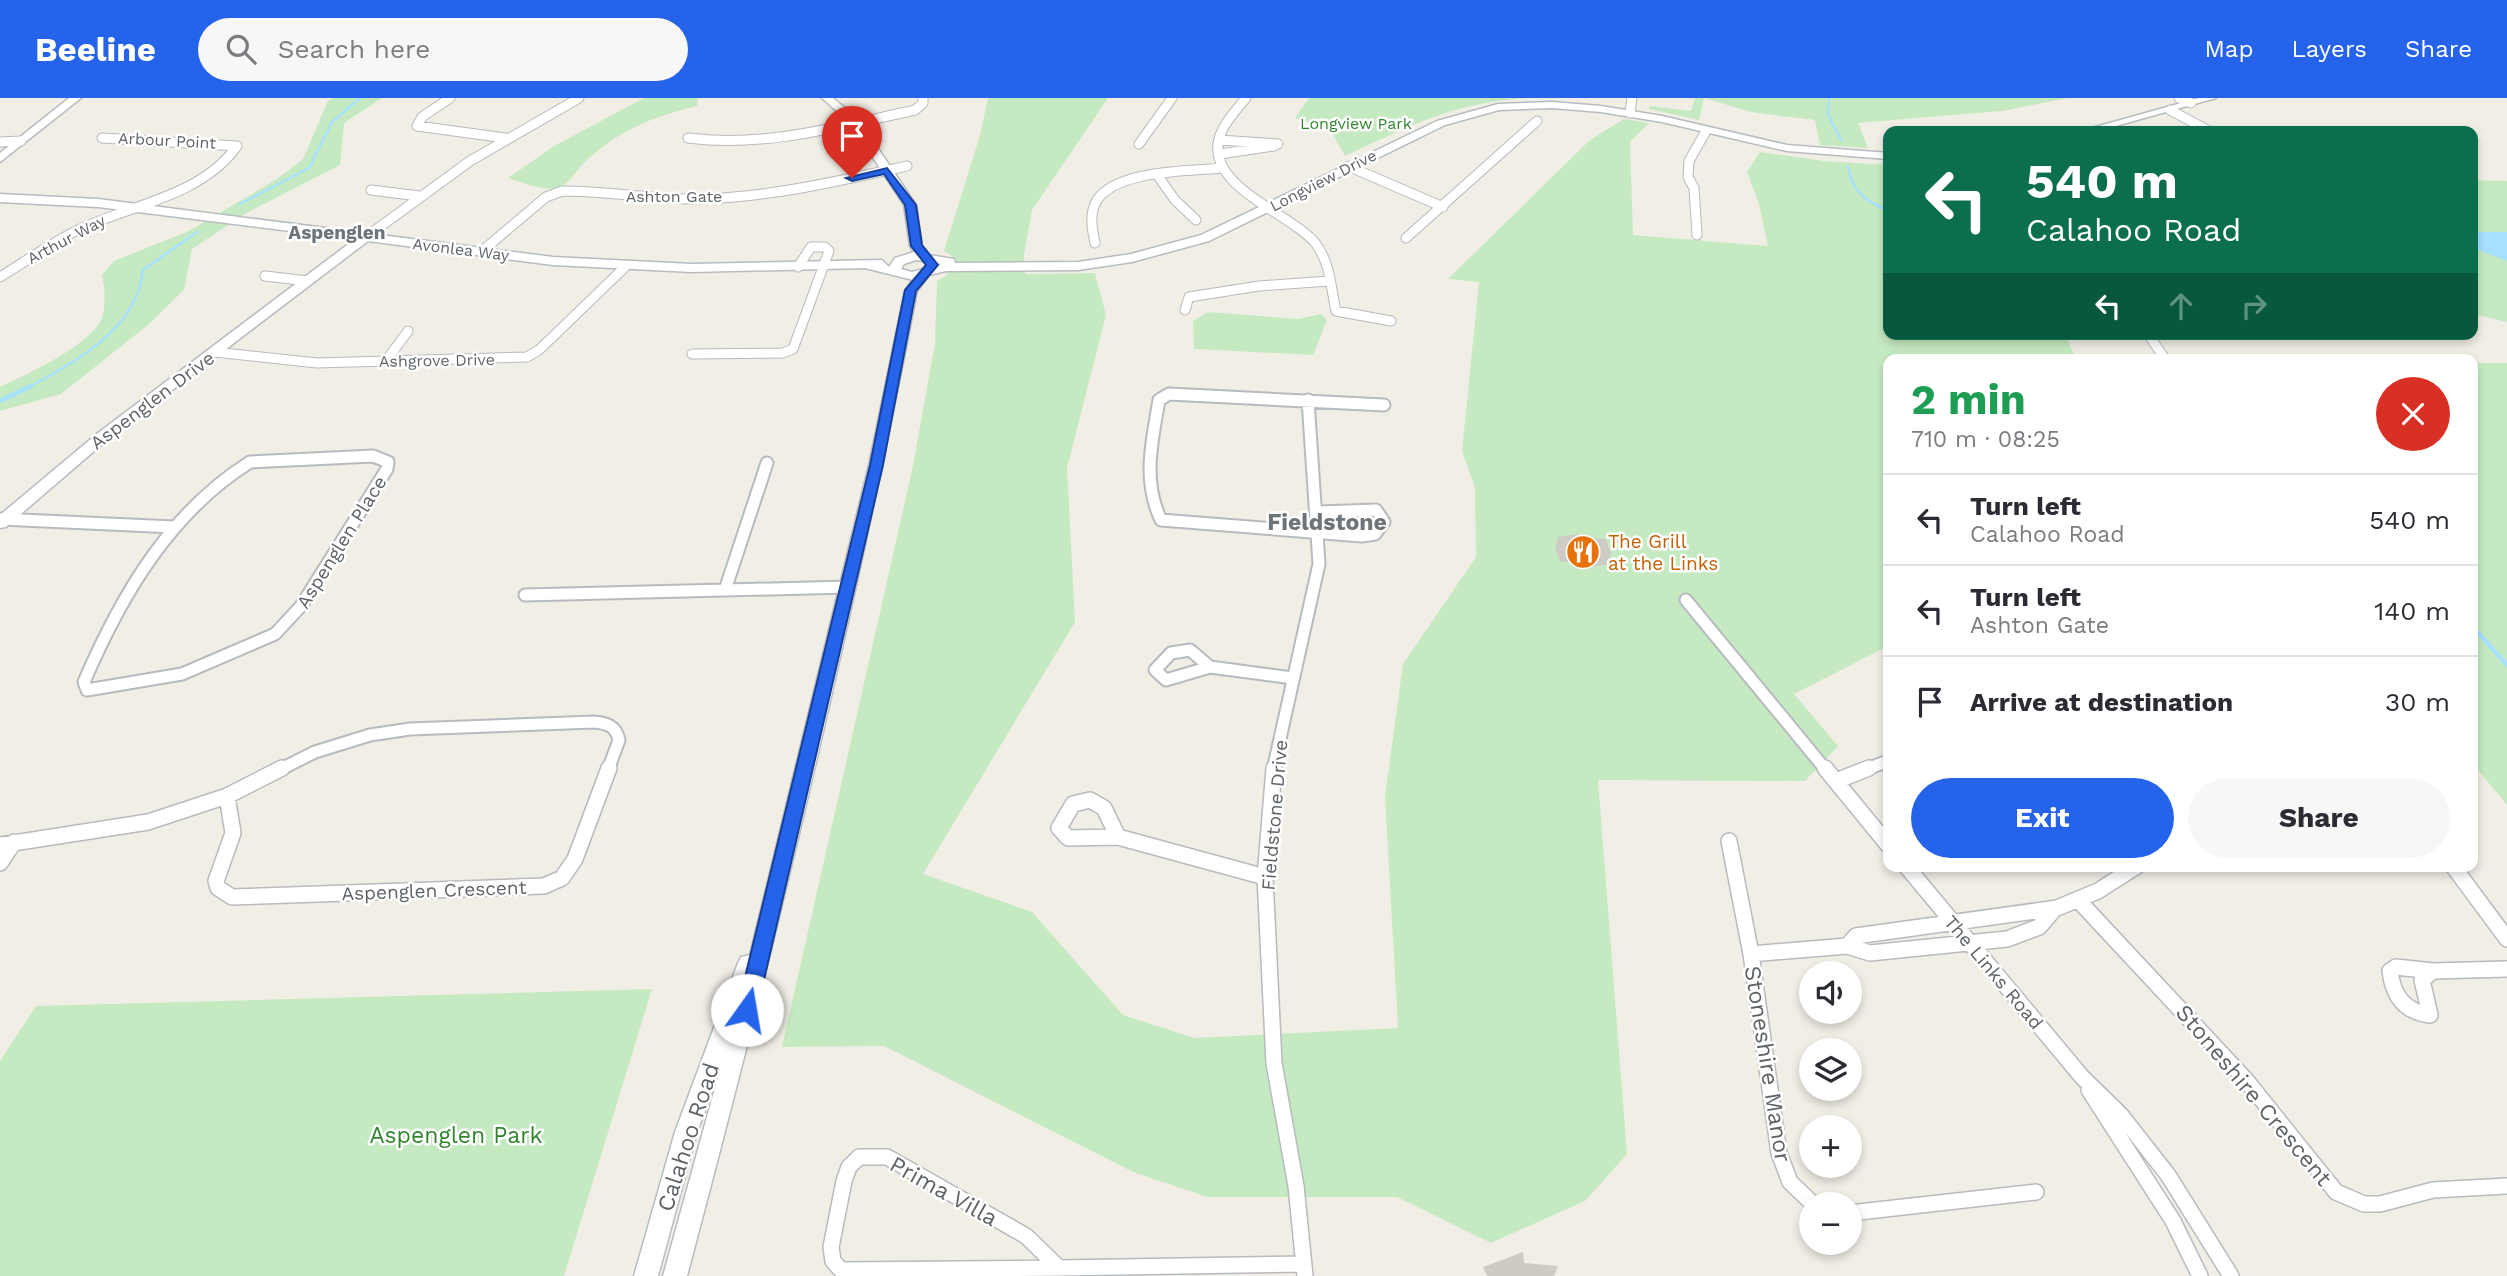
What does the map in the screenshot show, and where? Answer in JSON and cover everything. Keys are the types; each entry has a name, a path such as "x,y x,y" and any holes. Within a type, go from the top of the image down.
{"street":[{"path":"0,159 76,98"},
{"path":"450,98 422,117 417,127 505,138"},
{"name":"Aspenglen Drive","path":"1,521 62,468 419,196 505,138 579,98"},
{"path":"827,98 855,122 910,205 916,246 926,265"},
{"path":"688,138 702,141 765,138 915,110 923,103 923,98"},
{"path":"1139,144 1172,98"},
{"path":"1246,98 1225,125 1219,140 1223,168 1241,190 1315,242 1323,255 1336,311 1340,314 1391,321"},
{"path":"1630,113 1632,98"},
{"path":"2179,98 2191,103"},
{"path":"2106,126 2211,98"},
{"name":"Longview Drive","path":"926,265 1077,266 1132,258 1205,239 1348,166 1441,123 1498,107 1576,106 1630,113 1787,148 1883,156"},
{"path":"2170,110 2200,126"},
{"path":"1406,238 1537,121"},
{"path":"1697,235 1694,188 1688,177 1689,161 1706,131"},
{"name":"Arbour Point","path":"102,138 237,146 228,160 202,178 134,207"},
{"path":"1219,140 1278,144 1220,155"},
{"path":"0,142 22,141"},
{"path":"887,171 907,166"},
{"path":"1348,166 1443,207"},
{"path":"1095,243 1091,220 1097,200 1108,187 1158,176 1223,168"},
{"name":"Ashton Gate","path":"481,252 546,197 562,191 643,198 716,198 778,192 887,171"},
{"path":"1158,176 1175,200 1196,220"},
{"path":"371,190 419,196"},
{"name":"Avonlea Way","path":"0,198 74,200 481,252 625,267 899,266"},
{"name":"Arthur Way","path":"0,277 69,235 134,207"},
{"path":"692,354 783,353 793,349 829,251 819,246 806,250 798,267"},
{"path":"899,266 916,246"},
{"path":"899,266 926,265"},
{"path":"899,266 926,265"},
{"name":"Calahoo Road","path":"675,1276 747,1010 848,587 897,367 911,290 926,265"},
{"path":"899,266 911,290"},
{"name":"Ashgrove Drive","path":"215,352 300,362 527,357 539,350 625,267"},
{"path":"265,276 308,281"},
{"path":"1185,310 1189,298 1220,290 1266,284 1329,281"},
{"path":"386,361 408,331"},
{"path":"1319,512 1376,510 1384,522 1375,534 1362,536 1161,520 1150,504 1152,443 1159,400 1169,394 1384,405"},
{"name":"Fieldstone Drive","path":"1304,1270 1296,1186 1274,1063 1265,877 1274,762 1320,564 1321,531 1309,456 1308,400"},
{"name":"Aspenglen Place","path":"373,456 388,462 387,469 301,606 275,634 227,657 182,674 87,690 84,682 117,607 147,559 174,527 234,472 250,462 373,456"},
{"path":"724,590 767,463"},
{"path":"1,521 174,527"},
{"path":"524,595 848,587"},
{"path":"1686,600 1883,839"},
{"path":"1210,667 1293,678"},
{"name":"Aspenglen Crescent","path":"7,844 148,822 186,812 227,796 315,752 390,731 594,722 613,726 618,731 619,740 575,859 562,878 544,886 232,897 218,888 216,881 234,834 234,814 227,796"},
{"path":"1836,781 1883,763"},
{"path":"1118,837 1265,877"},
{"name":"Stoneshire Manor","path":"1729,841 1751,954 1782,1164 1785,1175 1799,1196"},
{"path":"0,863 7,844"},
{"name":"The Links Road","path":"1911,872 2082,1077 2121,1115 2168,1175 2231,1276"},
{"path":"1952,923 2025,912 2052,912 2079,901 2127,872"},
{"path":"2457,872 2507,939"},
{"name":"Calahoo Road","path":"646,1276 686,1132 776,880"},
{"name":"Stoneshire Crescent","path":"2079,901 2246,1080 2336,1192 2364,1204 2380,1203 2433,1190 2507,1186"},
{"path":"1969,942 2007,939 2039,927 2052,912"},
{"name":"Stoneshire Manor","path":"1847,946 1856,936 1952,923"},
{"name":"Stoneshire Manor","path":"1751,954 1847,946 1870,953 1969,942"},
{"path":"2433,971 2507,969"},
{"name":"The Links Road","path":"2082,1077 2173,1221 2200,1276"},
{"name":"Prima Villa","path":"1059,1268 1026,1236 887,1157 859,1157 849,1167 831,1247 833,1261 841,1270 1304,1270"},
{"path":"1862,1212 2036,1192"}],"green space":[{"path":"333,98 382,98 344,123 340,165 248,212 192,249 184,290 149,324 61,394 0,411 0,387 72,349 96,328 104,307 102,275 114,261 189,231 277,179 303,159 328,101"},
{"path":"644,98 698,98 697,106 666,114 612,140 587,160 568,182 558,187 537,187 508,178 554,146"},
{"path":"988,98 1108,98 1032,210 1024,255 1025,274 1095,273 1106,315 1067,468 1075,622 923,874 1032,912 1123,1015 1194,1038 1398,1028 1385,797 1403,664 1476,557 1475,488 1462,451 1479,282 1448,279 1590,140 1624,119 1649,123 1630,142 1633,235 1768,246 1759,204 1747,172 1760,152 1825,161 1883,165 1883,340 2068,340 2074,354 1883,354 1883,649 1794,694 1838,746 1805,781 1598,780 1627,1154 1585,1201 1491,1243 1397,1197 1208,1197 1133,1172 884,1046 782,1047 913,466 935,343 937,281 946,276 952,256 944,251 980,135"},
{"name":"Longview Park","path":"1309,98 1525,98 1453,111 1411,126 1345,156 1330,129 1295,118"},
{"path":"1695,98 1704,98 1699,120 1649,109 1650,106 1691,111"},
{"path":"1704,98 2068,98 2002,111 1858,123 1868,148 1820,145 1815,120 1751,112"},
{"path":"2478,180 2507,181 2507,322 2478,315"},
{"path":"1208,312 1298,319 1321,314 1327,320 1313,355 1194,349 1193,321"},
{"path":"2478,363 2507,363 2507,805 2478,770"},
{"name":"Aspenglen Park","path":"652,989 564,1276 0,1276 0,1061 36,1006"}],"water":[{"path":"2478,232 2507,232 2507,261 2478,250"}],"building":[{"name":"The Grill at the Links","path":"1580,534 1606,539 1611,553 1610,564 1586,568 1578,566 1577,563 1561,562 1555,550 1558,537"},
{"path":"1523,1252 1524,1263 1558,1266 1554,1276 1487,1276 1483,1267"}],"waterway":[{"path":"240,204 309,168 332,122 360,98"},
{"path":"1829,98 1828,115 1841,140"},
{"path":"1848,167 1853,183 1861,194 1883,208"},
{"path":"28,387 65,367 101,341 130,309 139,291 143,270 197,232"},
{"path":"0,401 28,387"},
{"path":"2478,633 2507,665"}],"place":[{"name":"The Grill at the Links","path":"1583,552"}],"district":[{"name":"Aspenglen","path":"337,232"},
{"name":"Fieldstone","path":"1327,522"}],"route":[{"path":"747,1010 876,465 911,290 919,277 932,265 916,246 916,230 910,205 887,171 852,178"}]}
